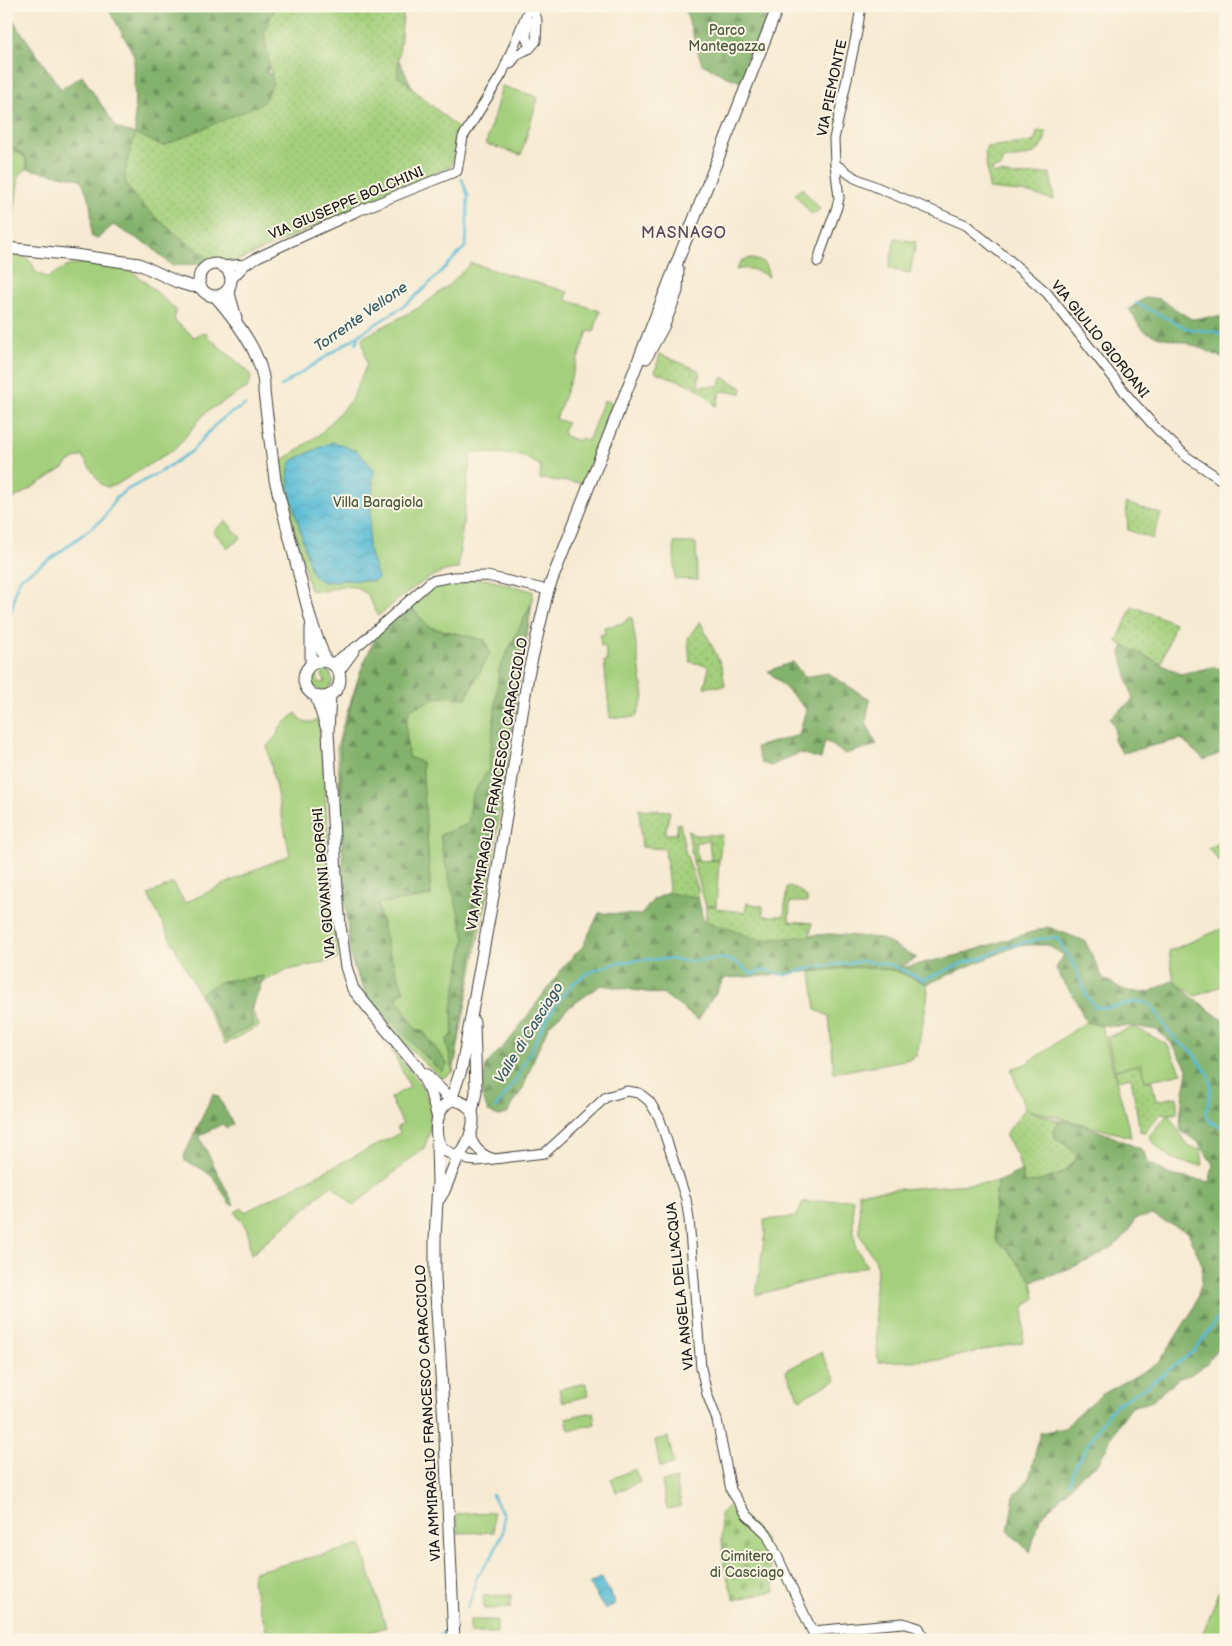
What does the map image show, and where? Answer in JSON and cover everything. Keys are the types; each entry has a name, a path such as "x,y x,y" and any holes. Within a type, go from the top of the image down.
{"main road":[{"name":"VIA AMMIRAGLIO FRANCESCO CARACCIOLO","path":"454,1640 445,1438 435,1278 435,1239 438,1201 438,1118 446,1103 447,1095 457,1083 461,1070 497,874 528,675 548,590 778,6"},
{"path":"12,248 139,264 177,282 200,282"},
{"path":"229,285 224,293 215,296 206,294 200,282 203,270 216,264 228,272 237,322"},
{"path":"215,296 237,322 258,362 264,382 274,474 311,621 340,683 335,692 330,695 316,696 308,690 304,680 307,669 315,662 332,666"},
{"path":"311,621 311,665"},
{"name":"VIA GIOVANNI BORGHI","path":"330,695 328,732 340,926 350,981 353,989 418,1068 447,1095 464,1103 472,1112"},
{"name":"VIA GIOVANNI BORGHI","path":"316,696 328,732"},
{"name":"VIA AMMIRAGLIO FRANCESCO CARACCIOLO","path":"438,1201 453,1170 463,1157 473,1119 472,1112 476,1092 473,1008"},
{"name":"VIA GIOVANNI BORGHI","path":"418,1068 434,1100 438,1118"},
{"path":"437,1142 446,1152 463,1157"}],"street":[{"path":"502,74 518,54 530,48 534,43 537,20 532,6"},
{"path":"502,74 532,6"},
{"name":"VIA PIEMONTE","path":"818,262 838,208 839,198 834,139 861,6"},
{"name":"VIA GIUSEPPE BOLCHINI","path":"246,264 358,211 457,171 463,137 502,74"},
{"path":"846,171 844,168 847,159"},
{"name":"VIA GIULIO GIORDANI","path":"835,164 866,182 966,225 1048,293 1131,400 1157,429 1187,457 1226,484"},
{"name":"VIA GIULIO GIORDANI","path":"836,178 843,176 866,182"},
{"path":"221,266 246,264"},
{"path":"229,285 246,264"},
{"path":"332,666 360,644 431,581 453,577 487,576 548,590"},
{"name":"VIA ANGELA DELL'ACQUA","path":"463,1157 478,1161 545,1153 606,1097 627,1091 639,1094 649,1102 658,1117 686,1199 700,1368 717,1420 731,1490 748,1515 768,1534 812,1631 903,1623 919,1628 924,1640"},
{"path":"470,1135 477,1150 485,1156 492,1158"}],"green space":[{"path":"107,6 296,6 267,73 352,100 394,50 451,166 237,261 172,266 150,246 113,225 97,239 91,236 90,207 87,194 80,179 28,169 25,156 6,144 6,10 61,89 82,76 117,128 135,134 134,55"},
{"path":"276,6 404,6 397,75 459,129 451,166 237,261 215,263 164,224 138,200 129,189 125,179 127,164 136,134 163,146 263,103 273,83 264,33"},
{"name":"Parco Mantegazza","path":"684,6 748,6 750,14 753,6 772,6 746,79 741,82 702,64"},
{"path":"502,86 538,97 521,155 486,144"},
{"path":"1037,131 1045,131 1045,140 1037,151 1024,156 1001,160 1002,167 992,169 993,174 1003,173 1014,176 1050,173 1054,200 1029,193 989,189 986,147 1032,142 1035,140"},
{"path":"6,146 25,157 27,169 19,175 11,239 6,238"},
{"path":"802,188 820,209 812,215 795,194"},
{"path":"895,238 916,242 910,273 889,269"},
{"path":"6,254 25,258 34,267 35,272 48,278 72,265 88,263 127,269 147,283 174,308 176,311 174,320 195,337 199,334 207,333 207,336 249,372 251,378 247,388 206,412 176,448 116,485 107,487 101,484 82,456 69,462 64,468 13,499 6,499"},
{"path":"751,258 765,264 769,277 753,270 736,270 741,261"},
{"name":"Villa Baragiola","path":"471,263 568,292 566,300 600,311 594,332 588,331 556,419 567,423 563,431 565,436 579,441 581,438 588,441 604,400 610,402 612,407 582,483 540,479 541,466 521,455 471,452 458,569 448,570 426,580 378,616 367,594 356,587 341,586 324,591 310,590 278,464 321,433 352,399 367,364 362,338 420,307 449,285"},
{"path":"1146,297 1160,299 1191,319 1226,317 1226,360 1210,352 1145,331 1138,324 1129,309"},
{"path":"660,354 700,371 698,386 719,386 723,377 742,388 741,393 721,391 716,407 711,400 697,389 655,372"},
{"path":"1126,503 1161,514 1152,539 1128,530"},
{"path":"226,521 241,538 228,548 213,531"},
{"path":"674,543 696,543 697,580 675,579"},
{"path":"486,579 533,591 492,866 453,1072 441,1079 402,1041 379,1013 360,982 351,960 345,895 337,748 361,670 376,636 430,587 444,582"},
{"path":"532,602 453,1072 446,1040 453,1034 452,1009 465,938 443,855 440,835 468,824 472,795 489,769 499,669"},
{"path":"1132,606 1175,623 1161,664 1117,642"},
{"path":"414,610 429,627 485,640 490,653 466,698 439,697 410,709 406,724 408,757 422,762 431,896 378,904 388,950 404,991 396,997 416,1029 423,1031 448,1065 441,1072 367,997 350,954 343,872 340,742 361,670 376,636 400,614"},
{"path":"628,618 632,618 644,697 636,717 610,718 604,661 607,661 605,646 601,646 600,635 605,634 604,627 624,623"},
{"path":"700,621 722,667 725,686 704,687 709,668 706,665 690,662 688,638"},
{"path":"1124,645 1180,674 1213,667 1226,670 1226,751 1204,760 1181,739 1122,753 1114,740 1115,729 1110,718 1133,700 1121,653"},
{"path":"793,662 804,677 828,673 870,700 866,722 877,745 845,754 825,741 821,759 799,753 771,766 761,763 756,747 799,735 806,709 768,671"},
{"path":"324,669 330,673 333,682 327,690 321,691 313,687 311,679 316,670 318,682 324,683 325,680 322,676"},
{"path":"296,713 303,722 317,720 320,728 338,959 284,971 244,990 259,1026 225,1044 148,895 173,883 185,903 290,855 267,746 277,735 280,727"},
{"path":"639,809 670,811 665,834 677,834 676,824 680,823 685,850 698,889 698,897 667,893 669,889 665,849 642,847"},
{"path":"688,830 694,835 722,835 719,860 711,860 709,840 695,843 698,860 693,861"},
{"path":"1226,839 1226,868 1208,849"},
{"path":"719,860 716,906 706,906 693,861"},
{"path":"787,887 796,888 807,898 807,902 790,902 789,921 812,923 810,936 760,940 706,921 706,906 716,906 716,909 745,912 747,903 763,906 763,916 784,916"},
{"path":"667,893 698,897 703,920 760,939 830,934 880,938 917,958 897,969 959,955 1048,927 1085,941 1103,978 1126,991 1149,992 1174,980 1226,1023 1226,1336 1206,1364 1190,1375 1179,1378 1150,1402 1131,1407 1117,1426 1098,1464 1083,1473 1040,1518 1030,1552 1008,1531 1014,1496 1029,1479 1040,1433 1065,1428 1101,1395 1159,1363 1194,1308 1202,1281 1201,1262 1188,1232 1151,1215 1135,1219 1120,1241 1110,1249 1070,1268 1032,1281 1006,1248 997,1242 993,1223 997,1182 1021,1171 1024,1183 1039,1181 1062,1173 1068,1168 1077,1156 1068,1146 1055,1139 1053,1132 1059,1121 1068,1121 1089,1127 1143,1150 1147,1161 1170,1175 1210,1182 1213,1164 1198,1142 1181,1131 1181,1108 1188,1069 1171,1043 1157,1030 1086,1022 1076,1000 1056,968 1064,955 1047,945 1019,945 927,984 894,970 855,967 725,978 698,1020 665,995 601,985 569,1007 549,1025 523,1088 507,1114 499,1116 488,1112 482,1094 486,1065 512,1037 564,966 583,946 599,913 641,915 653,900"},
{"path":"1226,927 1226,984 1196,996 1174,981 1169,951"},
{"path":"855,967 894,970 927,984 928,993 917,1055 910,1059 834,1073 829,1016 816,1010 811,972"},
{"path":"264,976 251,1012 253,1025 226,1040 201,993 222,981"},
{"path":"1086,1022 1102,1026 1131,1137 1025,1109 1011,1069 1026,1064"},
{"path":"1134,1027 1167,1044 1182,1073 1145,1081 1141,1064 1115,1070 1107,1037"},
{"path":"394,1047 396,1054 421,1086 430,1107 429,1133 424,1148 353,1206 332,1185 251,1255 247,1229 235,1212 242,1208 245,1212 400,1133 397,1127 403,1124 390,1098 410,1087 391,1048"},
{"path":"1141,1064 1145,1081 1152,1081 1156,1101 1177,1097 1177,1114 1160,1114 1145,1132 1140,1131 1131,1077 1117,1080 1115,1070"},
{"path":"213,1094 218,1096 233,1124 227,1128 222,1124 199,1136 234,1205 229,1203 212,1177 185,1161 184,1156"},
{"path":"1025,1109 1059,1121 1053,1131 1055,1139 1068,1146 1077,1156 1073,1163 1061,1173 1047,1179 1024,1183 1017,1155 1005,1135"},
{"path":"1168,1114 1189,1147 1201,1150 1203,1165 1186,1163 1172,1158 1160,1149 1149,1136"},
{"path":"997,1182 993,1223 997,1241 1006,1248 1032,1281 1035,1298 1024,1307 1023,1342 939,1360 878,1362 874,1294 877,1275 876,1262 860,1235 859,1192"},
{"path":"853,1199 853,1226 856,1248 867,1266 756,1295 765,1233 764,1220 796,1217 803,1202"},
{"path":"821,1352 836,1380 800,1399 785,1371"},
{"path":"586,1383 588,1396 562,1402 559,1389"},
{"path":"593,1412 595,1424 569,1430 566,1418"},
{"path":"668,1437 674,1464 660,1467 655,1440"},
{"path":"635,1469 640,1482 616,1492 611,1479"},
{"path":"676,1479 681,1506 667,1509 662,1482"},
{"name":"Cimitero di Casciago","path":"731,1503 764,1538 775,1591 734,1600 724,1567 720,1514"},
{"path":"493,1512 494,1532 458,1533 457,1514"},
{"path":"361,1545 386,1627 348,1640 269,1640 252,1581 254,1572"},
{"path":"1226,1575 1226,1640 1200,1640"},
{"path":"511,1595 511,1608 484,1609 483,1596"},
{"path":"470,1620 497,1620 497,1633 470,1633"}],"water":[{"path":"332,442 356,450 374,469 368,547 378,578 374,581 345,580 323,582 315,577 311,571 290,493 288,471 293,460"},
{"path":"601,1577 616,1603 605,1610 589,1584"}],"waterway":[{"name":"Torrente Vellone","path":"281,386 405,305 426,287 466,246 468,196 462,179"},
{"path":"1136,303 1189,329 1217,332 1226,338"},
{"name":"Torrente Vellone","path":"356,344 360,333"},
{"name":"Torrente Vellone","path":"6,625 12,609 17,584 22,577 56,555 103,519 116,498 125,491 160,472 192,451 214,426 226,416 245,405"},
{"name":"Valle di Casciago","path":"495,1109 515,1081 548,1017 564,993 584,976 610,965 654,959 691,961 723,959 736,962 752,974 765,970 786,975 815,967 865,961 892,965 923,980 966,962 986,957 1005,947 1039,939 1057,938 1074,964 1087,997 1096,1007 1108,1008 1135,1002 1145,1002 1153,1007 1169,1032 1178,1042 1192,1051 1209,1075 1211,1086 1206,1115 1211,1122 1226,1128"},
{"path":"1070,1483 1075,1466 1107,1414 1120,1402 1146,1387 1194,1351 1226,1307"},
{"name":"Valle di Casciago","path":"467,1607 472,1597 476,1578 492,1556 503,1532 503,1514 492,1495"},
{"name":"Valle di Casciago","path":"438,1640 445,1630"}],"district":[{"name":"MASNAGO","path":"684,233"}]}
